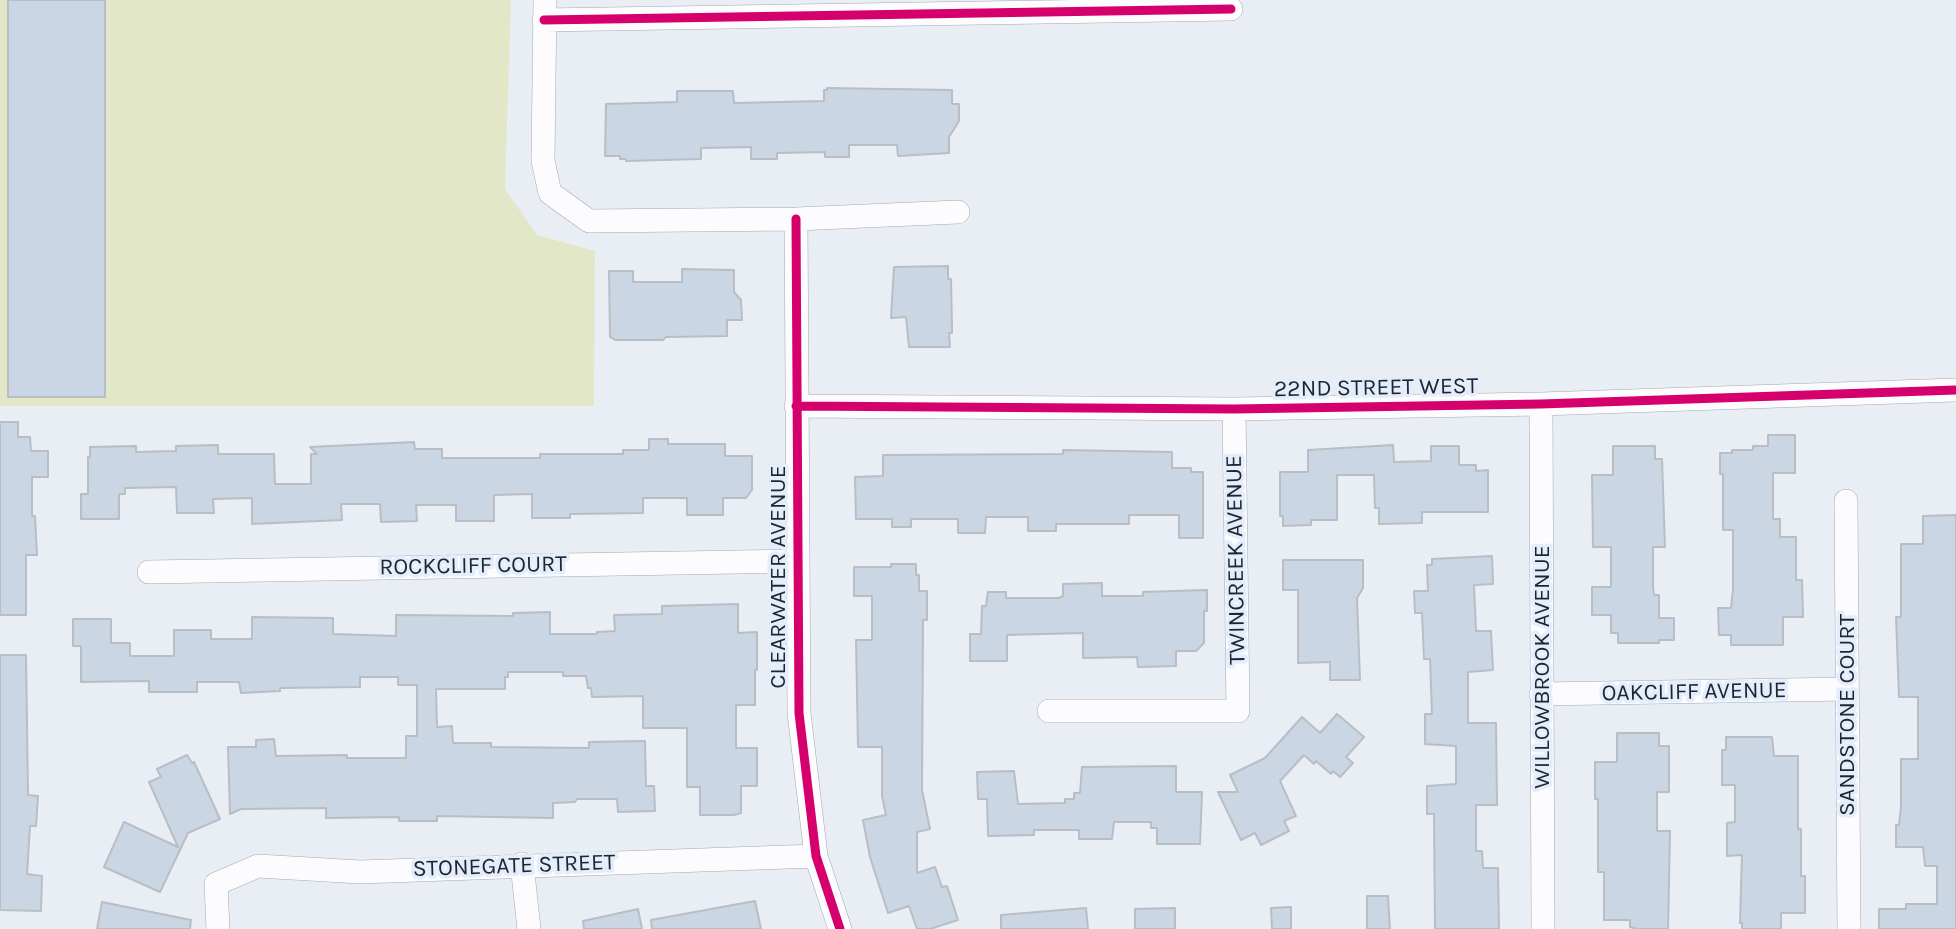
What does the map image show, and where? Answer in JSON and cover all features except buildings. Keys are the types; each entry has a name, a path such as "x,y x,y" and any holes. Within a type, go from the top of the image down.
{"street":[{"path":"958,212 796,219 589,221 550,193 543,161 545,10 1231,9"},
{"name":"CLEARWATER AVENUE","path":"796,219 799,713 816,856 840,929"},
{"name":"22ND STREET WEST","path":"796,407 1234,409 1541,404 1956,390"},
{"name":"WILLOWBROOK AVENUE","path":"1541,404 1543,929"},
{"name":"TWINCREEK AVENUE","path":"1049,711 1238,711 1234,409"},
{"name":"SANDSTONE COURT","path":"1846,501 1849,929"},
{"name":"ROCKCLIFF COURT","path":"149,572 798,561"},
{"name":"OAKCLIFF AVENUE","path":"1542,694 1847,689"},
{"name":"STONEGATE STREET","path":"218,929 216,884 258,866 360,872 522,864 816,856"},
{"path":"522,864 529,929"}],"green space":[{"path":"0,0 511,0 505,189 537,235 595,251 594,406 0,406"}],"cycle path":[{"path":"544,20 1231,9"},
{"path":"796,219 799,713 816,856 840,929"},
{"path":"796,406 1234,409 1541,404 1956,390"}]}
